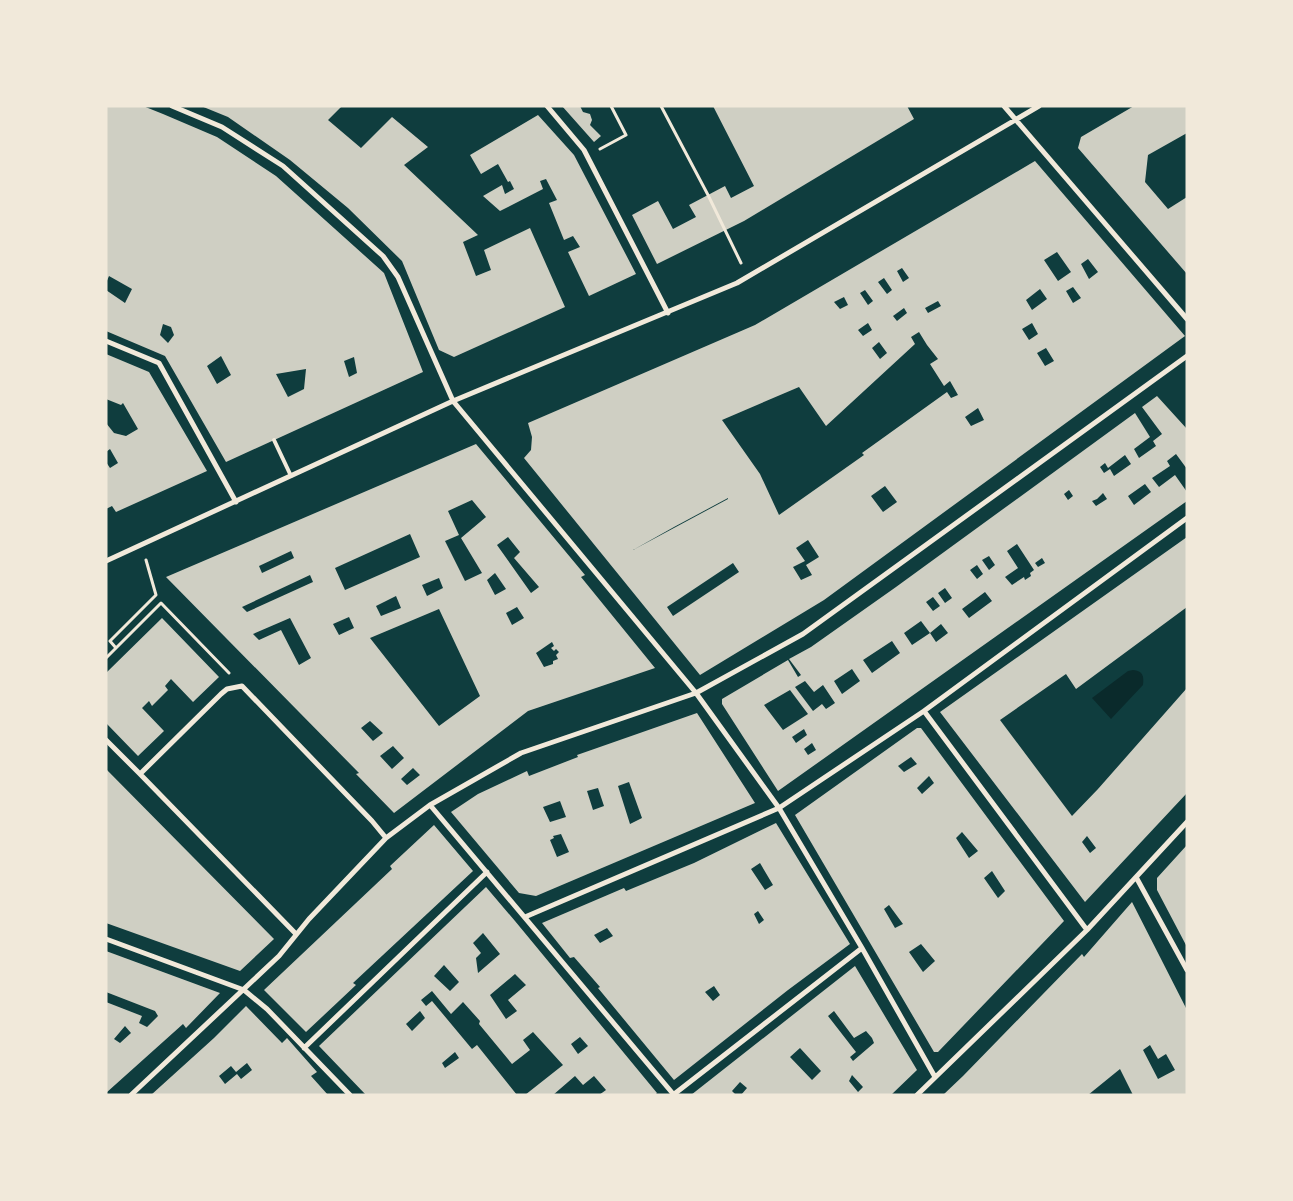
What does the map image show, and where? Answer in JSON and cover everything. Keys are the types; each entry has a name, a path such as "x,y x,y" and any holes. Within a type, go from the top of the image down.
{"street":[{"path":"172,106 222,127 283,166 383,256 398,277 453,401 696,693 778,808 862,948 936,1077"},
{"path":"547,106 584,150 668,313"},
{"path":"1004,106 1187,319"},
{"path":"106,561 453,401 737,283 1039,106"},
{"path":"106,341 158,363 236,502"},
{"path":"131,1095 280,956 296,934 386,838 430,805 521,753 696,693 802,634 1187,356"},
{"path":"525,917 778,808 924,710 1187,518"},
{"path":"140,774 221,694 228,689 242,686 372,821 386,838"},
{"path":"924,710 1087,930"},
{"path":"106,740 296,934"},
{"path":"430,805 673,1095 862,948"},
{"path":"917,1095 1087,930 1187,822"},
{"path":"304,1048 487,872"},
{"path":"1136,877 1187,970"},
{"path":"106,938 244,990 267,1009 350,1095"}],"lane":[{"path":"274,440 291,476"}],"path":[{"path":"598,150 626,135 611,106"},
{"path":"661,106 726,230 747,277"},
{"path":"116,648 110,642 156,595 141,545"},
{"path":"106,658 161,603 242,686"}],"water":[{"path":"1128,671 1139,671 1142,674 1143,685 1111,719 1092,698"}],"building":[{"path":"106,106 143,106 217,137 276,176 384,273 423,372 226,462 165,356 106,331 106,290 125,303 132,289 109,276 106,283","holes":["163,324 171,327 174,335 168,343 160,335","221,356 231,375 217,384 207,366","354,357 357,373 349,377 344,361","306,369 304,389 288,397 276,374"]},
{"path":"201,106 342,106 328,120 361,148 392,117 428,147 404,165 478,235 463,242 476,276 491,270 484,250 530,228 565,307 454,357 439,350 402,261 348,208 290,160 228,117"},
{"path":"562,106 580,106 583,112 590,114 592,120 590,125 601,136 594,142"},
{"path":"713,106 907,106 914,119 744,221 657,264 632,215 658,201 673,229 696,217 689,205 725,186 731,198 754,186"},
{"path":"1134,106 1187,106 1187,133 1148,155 1145,182 1168,209 1187,197 1187,274 1078,148 1081,137"},
{"path":"538,115 574,155 636,274 589,296 568,252 580,247 573,236 564,240 549,203 557,200 546,179 540,181 543,189 500,211 483,196 502,185 505,194 514,189 510,181 508,182 498,164 481,174 470,155"},
{"path":"1035,161 1185,336 824,600 700,675 524,458 531,450 532,437 528,423 755,325","holes":["1057,252 1071,272 1058,281 1044,260","1088,259 1098,272 1089,279 1081,264","902,268 909,278 903,282 897,271","884,278 892,290 887,294 878,282","1073,287 1081,298 1073,303 1066,291","1040,289 1047,299 1032,310 1026,300","865,290 873,301 868,305 860,293","844,297 848,305 840,309 834,302","938,301 941,306 928,313 925,308","904,308 907,313 897,321 893,316","868,323 872,330 863,336 858,330","1032,323 1038,334 1029,340 1022,329","919,332 938,359 930,364 944,386 950,381 958,395 951,398 947,392 862,453 864,455 779,515 760,474 722,420 799,387 826,426 915,344 911,337","879,342 887,353 880,359 872,348","1046,348 1054,361 1045,366 1037,353","978,408 984,420 971,426 965,417","885,486 897,502 883,512 871,496","728,498 728,499 633,550","808,540 819,557 806,565 812,575 801,580 793,567 805,561 796,548","733,563 739,572 673,616 667,607"]},
{"path":"106,354 149,372 207,471 116,512 112,506 106,509 106,462 110,468 118,463 110,449 106,452 106,423 114,433 126,436 138,429 123,403 121,405 106,399"},
{"path":"1157,396 1187,429 1187,469 1176,454 1167,461 1170,466 1152,478 1159,487 1175,475 1187,492 1187,501 778,791 722,704 722,699 788,660 798,677 801,675 789,659 811,647 896,587 1135,413 1150,437 1134,449 1139,458 1156,446 1153,441 1162,434 1142,407","holes":["1125,455 1131,464 1114,476 1110,469 1104,473 1100,467 1105,463 1108,468","1145,484 1151,492 1134,505 1128,496","1069,490 1073,496 1068,500 1064,494","1103,493 1107,499 1096,506 1092,501","1017,544 1034,570 1030,573 1031,576 1025,580 1024,577 1012,585 1005,577 1018,568 1007,551","989,556 995,565 989,570 982,560","1042,558 1045,563 1038,567 1035,563","977,565 983,574 977,579 970,570","945,588 952,598 945,603 938,593","985,592 992,601 969,618 962,609","933,597 940,606 933,611 926,602","921,621 930,633 912,645 904,633","941,624 948,633 936,642 930,633","892,641 900,653 872,673 863,660","852,669 860,681 842,694 834,681","805,681 814,692 823,685 835,703 826,709 822,704 813,711 795,687","790,690 808,714 783,730 764,705","804,729 807,735 796,743 792,737","812,743 816,750 808,755 804,749"]},
{"path":"476,444 585,575 581,577 655,668 528,711 394,813 356,774 359,773 166,577","holes":["472,500 486,517 461,538 482,573 465,581 445,541 459,535 448,511","410,534 420,557 345,590 335,568","508,537 520,552 514,558 539,587 531,593 497,545","291,551 294,558 262,573 259,566","495,573 506,589 495,595 487,580","310,575 313,582 247,612 242,607","439,578 443,588 427,596 422,585","396,596 401,608 381,616 376,606","517,607 524,618 512,625 506,613","439,609 480,696 439,726 370,638","349,617 354,628 339,635 333,624","290,618 311,658 299,665 281,630 259,640 253,634","552,642 554,646 551,648 559,652 556,655 558,659 553,661 553,664 544,667 536,653","370,721 383,733 373,741 361,728","393,746 404,758 392,769 380,756","413,768 420,775 407,785 401,779"]},
{"path":"1187,537 1187,607 1076,689 1066,674 1000,720 1072,816 1187,688 1187,793 1085,902 940,712","holes":["1087,836 1096,848 1090,853 1082,842"]},
{"path":"162,618 219,677 193,702 171,679 165,686 168,690 152,706 149,701 142,708 164,731 138,756 106,723 106,673"},
{"path":"697,713 755,803 536,896 519,893 451,812 478,794 527,771 529,776 578,757 577,755","holes":["629,782 642,818 630,824 618,786","598,788 604,806 593,810 587,791","560,801 566,817 550,822 543,807","561,834 569,852 557,857 550,840 554,838 553,836"]},
{"path":"917,728 921,728 1064,921 938,1052 934,1052 795,815","holes":["911,757 917,764 904,772 898,766","929,776 934,783 922,794 917,788","962,832 978,851 969,858 956,838","992,871 1005,891 998,898 984,878","889,905 903,924 895,928 884,909","921,944 935,961 923,972 909,952"]},
{"path":"106,769 274,939 240,971 106,923"},
{"path":"776,823 850,944 788,990 674,1080 598,988 600,987 574,957 570,958 542,923 624,888 626,891 694,863","holes":["760,863 773,885 765,890 751,869","758,911 764,920 759,924 754,914","607,928 613,936 600,943 594,935","714,986 720,995 713,1001 705,992"]},
{"path":"434,825 473,871 353,983 356,985 306,1032 264,990 392,869 390,866"},
{"path":"1187,845 1187,947 1157,890 1157,878"},
{"path":"486,887 657,1093 655,1095 599,1095 606,1090 594,1076 583,1085 575,1076 553,1095 525,1095 563,1065 533,1032 523,1040 530,1050 512,1064 479,1024 480,1021 463,1002 451,1014 432,991 421,1000 426,1006 432,1001 472,1049 477,1045 517,1095 366,1095 319,1046","holes":["483,933 500,954 478,973 476,958 481,953 473,943","444,965 459,982 450,991 434,976","515,974 526,985 508,1000 517,1011 506,1019 490,995","420,1011 425,1018 412,1031 406,1024","580,1037 588,1046 578,1054 571,1044","455,1052 459,1058 445,1068 442,1063"]},
{"path":"1132,902 1187,1010 1187,1095 1133,1095 1120,1069 1088,1095 943,1095 1082,954 1084,957","holes":["1150,1045 1158,1059 1166,1054 1175,1070 1158,1079 1143,1050"]},
{"path":"106,951 220,993 186,1028 183,1024 106,1093 106,1002 142,1016 139,1023 147,1027 158,1016 155,1011 106,992","holes":["125,1026 131,1033 120,1043 114,1039"]},
{"path":"855,966 917,1070 891,1095 741,1095 747,1088 740,1082 732,1091 736,1095 691,1095","holes":["834,1011 854,1038 866,1031 874,1043 853,1061 850,1057 856,1052 828,1016","800,1048 821,1071 812,1080 790,1057","852,1075 863,1087 858,1092 849,1081"]},
{"path":"246,1006 282,1043 287,1038 317,1072 311,1076 328,1095 151,1095","holes":["247,1063 252,1070 241,1079 237,1074 225,1084 219,1076 231,1066 236,1072"]}]}
